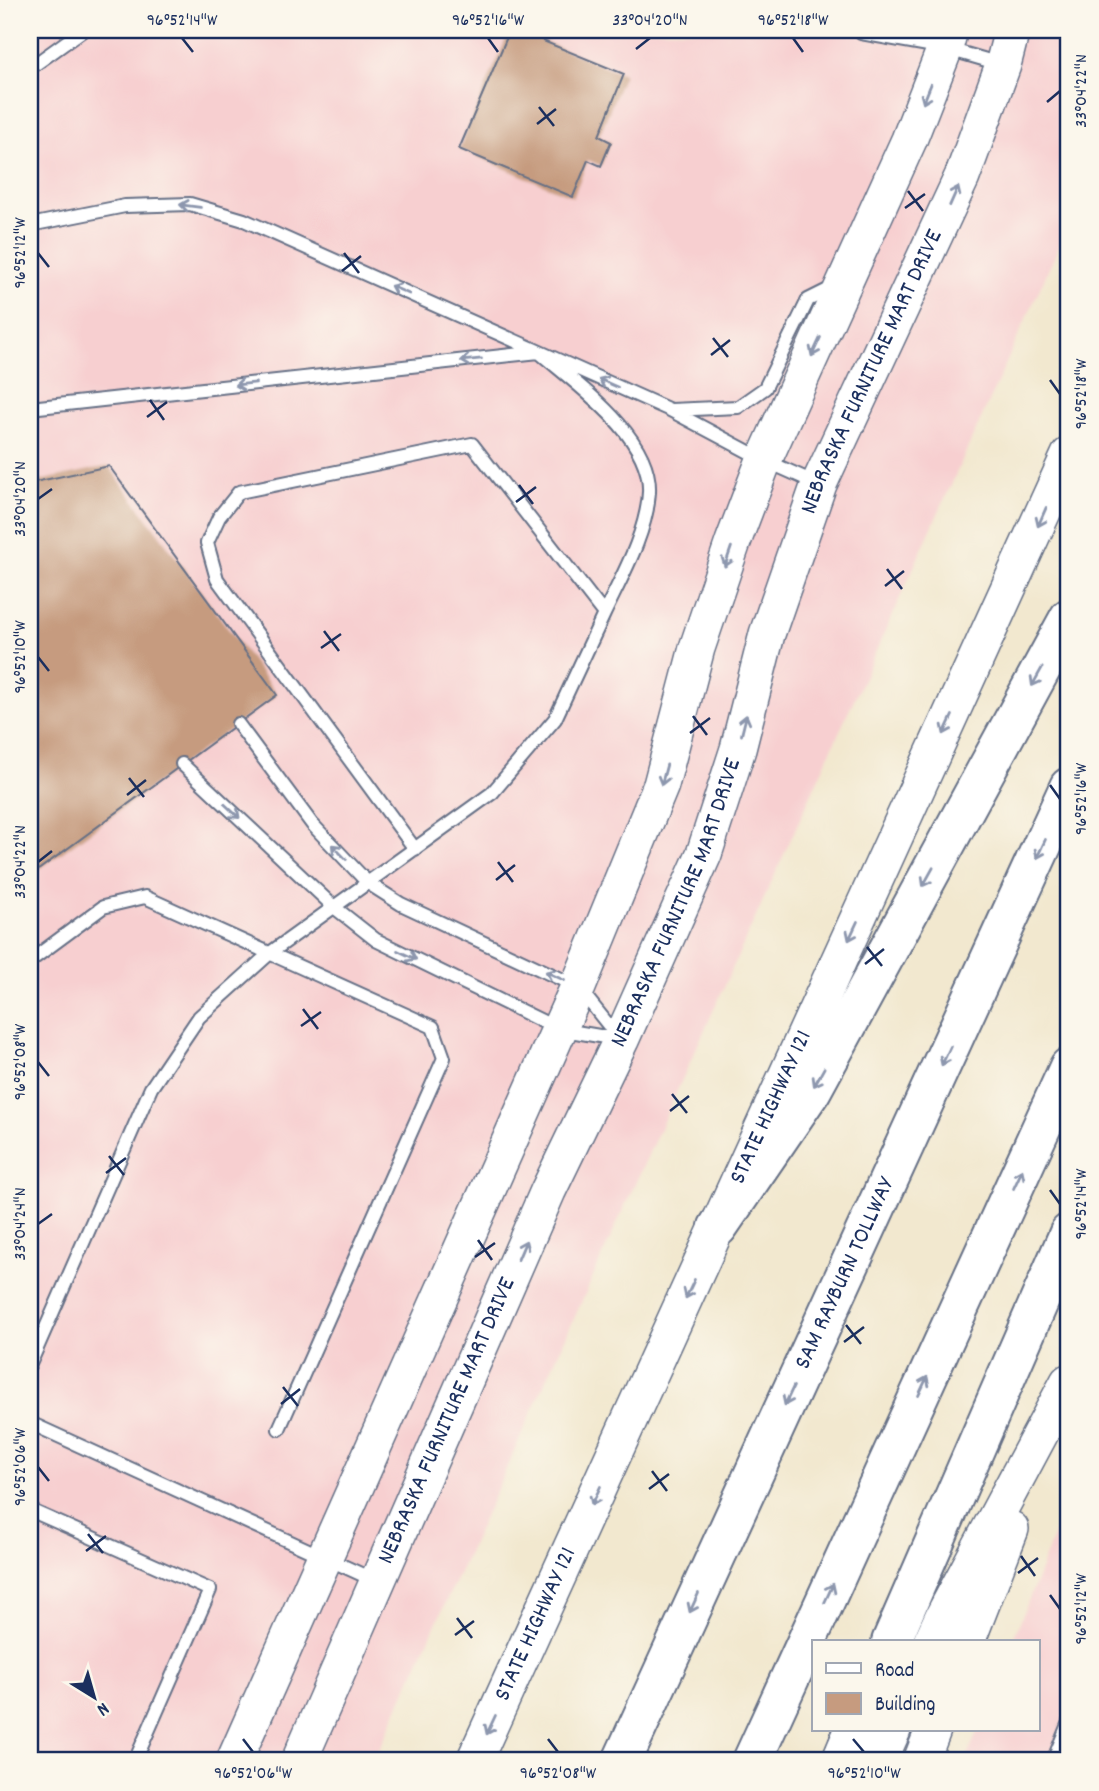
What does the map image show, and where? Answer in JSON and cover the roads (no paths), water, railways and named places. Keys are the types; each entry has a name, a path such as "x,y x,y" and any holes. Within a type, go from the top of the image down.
{"highway":[{"path":"718,1227 812,1090 1069,618"},
{"name":"SAM RAYBURN TOLLWAY","path":"622,1761 1069,787"},
{"path":"752,1761 1069,1067"},
{"path":"892,1640 1069,1233"},
{"path":"841,1761 853,1732"}],"street":[{"name":"NEBRASKA FURNITURE MART DRIVE","path":"299,1761 548,1191 621,1040 704,854 738,749 767,634 819,484 962,177 1013,30"},
{"path":"234,1761 578,987 661,785 697,648 764,460 909,140 948,39"},
{"name":"STATE HIGHWAY 121","path":"474,1761 1069,455"},
{"path":"932,1640 1069,1380"},
{"path":"968,1640 1069,1380"},
{"path":"879,1761 892,1732"},
{"path":"921,1761 932,1732"}],"lane":[{"path":"30,68 83,30"},
{"path":"861,33 948,39 1003,65"},
{"path":"30,225 125,206 190,204 244,220 670,410 764,460 819,484"},
{"path":"670,410 738,407 765,388 808,300 846,281"},
{"path":"30,408 539,352 610,413 638,450 649,475 649,494 639,538 555,719 492,793 270,953 199,1017 150,1088 30,1363"},
{"path":"415,849 217,579 206,543 219,517 239,492 472,444 604,614"},
{"path":"238,724 312,824 368,883 401,904 578,987 621,1040"},
{"path":"183,764 334,907 376,940 558,1029 621,1040"},
{"path":"30,961 103,907 145,897 433,1027 444,1058 279,1429"},
{"path":"30,1423 378,1582"},
{"path":"30,1510 210,1590 135,1761"},
{"path":"1053,1761 1069,1722"}]}
